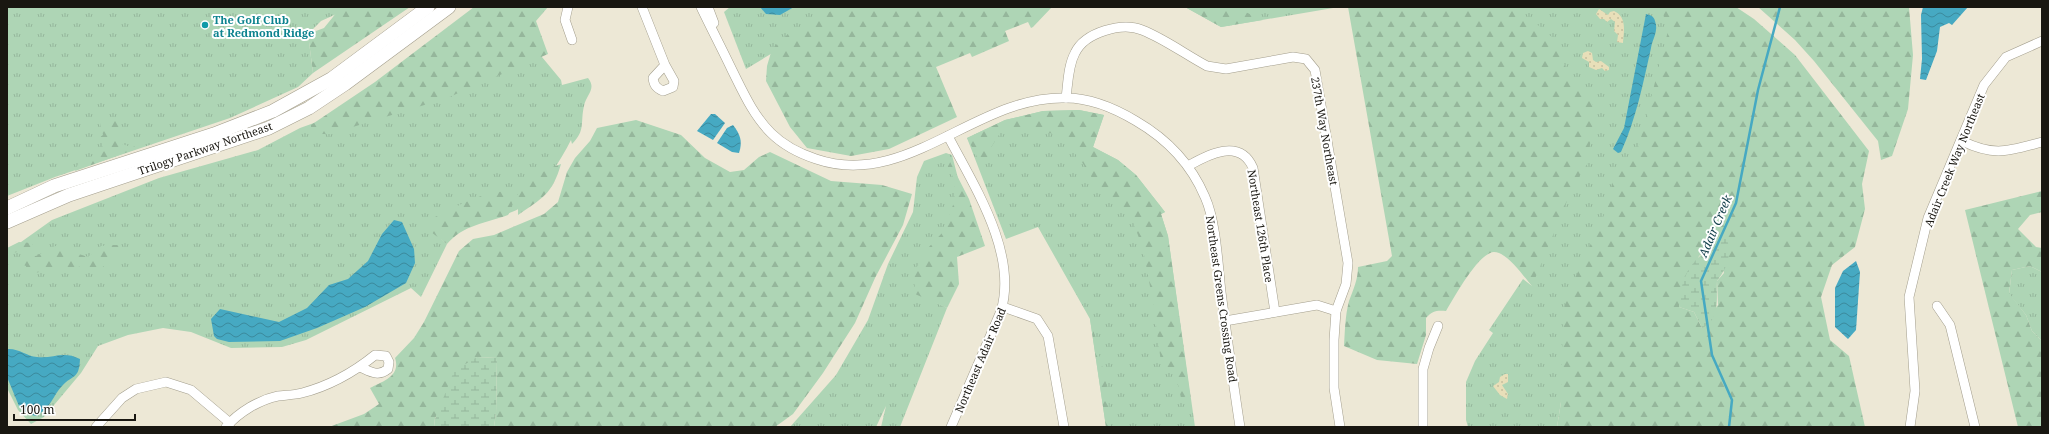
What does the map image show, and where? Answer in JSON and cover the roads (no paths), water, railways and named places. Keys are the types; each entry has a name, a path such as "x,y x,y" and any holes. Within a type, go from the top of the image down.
{"street":[{"name":"Trilogy Parkway Northeast","path":"7,208 54,186 214,134 273,111 331,79 428,7"},
{"name":"Trilogy Parkway Northeast","path":"7,222 69,195 269,128 309,108 345,84 449,7"},
{"path":"568,7 565,20 572,40"},
{"path":"642,7 664,65"},
{"name":"Northeast Greens Crossing Road","path":"701,7 751,108 771,133 788,145 813,158 844,166 881,163 895,159 948,136 961,128 1007,109 1022,104 1066,98 1105,106 1131,117 1165,140 1188,166 1206,199 1215,241 1240,427"},
{"name":"Northeast Greens Crossing Road","path":"708,7 729,64"},
{"name":"237th Way Northeast","path":"1066,98 1069,74 1075,52 1092,35 1118,27 1141,30 1207,66 1215,68 1226,69 1293,57 1306,59 1315,70 1348,264 1346,284 1336,311 1334,388 1340,427"},
{"name":"Adair Creek Way Northeast","path":"1910,427 1915,391 1909,297 1928,218 1962,141 1984,86 2006,57 2042,41"},
{"name":"Northeast Adair Road","path":"948,136 973,185 998,240 1004,267 1002,307 951,427"},
{"path":"1962,141 1978,149 1991,152 2007,151 2042,142"},
{"name":"Northeast 126th Place","path":"1188,166 1213,154 1230,150 1238,152 1249,160 1253,168 1275,312"},
{"path":"1225,321 1317,305 1336,311"},
{"path":"1938,306 1950,325 1975,427"},
{"path":"1002,307 1037,319 1048,336 1064,427"},
{"path":"1423,427 1423,369 1429,348 1438,326"},
{"path":"96,427 122,398 136,389 166,382 191,390 228,425 257,403 277,396 302,393 330,384 360,367"}],"water":[{"path":"760,7 794,7 780,15 766,14"},
{"path":"1923,7 1968,7 1952,25 1949,23 1940,27 1937,51 1926,80 1920,79 1922,59 1921,15"},
{"path":"1646,14 1654,18 1656,32 1635,114 1621,152 1618,153 1613,149 1624,128"},
{"path":"711,114 715,114 725,123 713,140 697,131"},
{"path":"733,125 740,138 741,145 739,153 732,152 717,143 727,128"},
{"path":"394,220 402,222 414,249 415,263 406,283 365,307 317,328 280,341 229,342 217,339 214,336 211,319 220,309 279,322 307,308 329,285 348,279 368,261 382,234"},
{"path":"1856,261 1860,272 1856,330 1848,339 1835,327 1835,288 1843,271"},
{"path":"7,349 37,357 63,355 74,356 80,359 77,374 62,386 49,405 41,413 36,416 28,414 19,406 7,377"}],"waterway":[{"name":"Adair Creek","path":"1729,427 1732,400 1712,355 1701,281 1736,203 1758,90 1780,7"}],"place":[{"name":"The Golf Club at Redmond Ridge","path":"205,25"}]}
